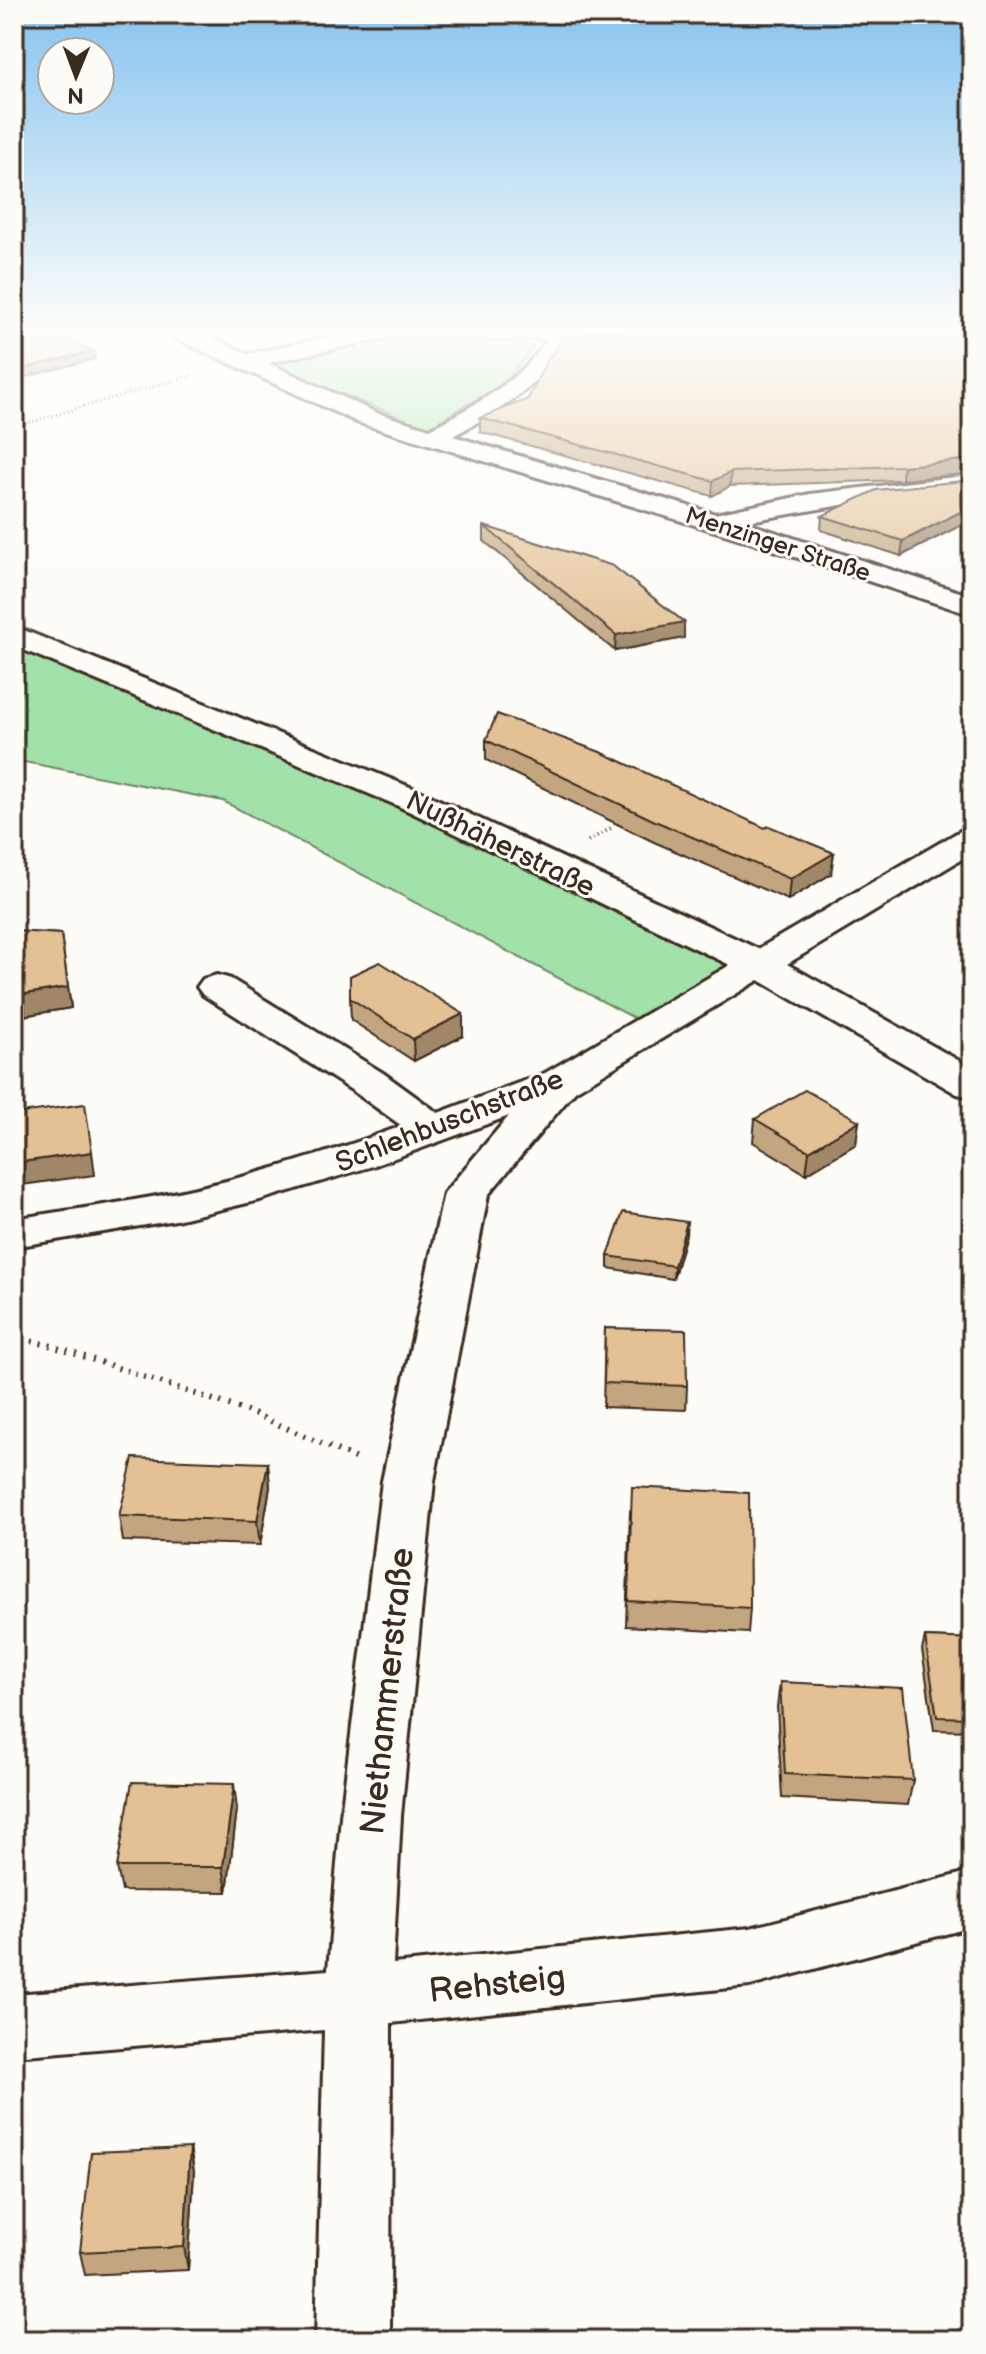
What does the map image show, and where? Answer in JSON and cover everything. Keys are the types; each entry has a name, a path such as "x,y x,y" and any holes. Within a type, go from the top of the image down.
{"street":[{"name":"Menzinger Straße","path":"444,442 713,522 972,606"},
{"path":"713,522 845,497 972,483"},
{"name":"Nußhäherstraße","path":"14,635 408,798 757,963 972,1085"},
{"name":"Schlehbuschstraße","path":"14,1233 176,1206 244,1190 358,1157 560,1082 972,838"},
{"path":"217,987 368,1082 435,1130"},
{"name":"Niethammerstraße","path":"353,2340 358,1997 371,1816 408,1481 466,1193 560,1082"},
{"name":"Rehsteig","path":"14,2025 358,1997 750,1957 972,1899"}],"path":[{"path":"581,844 613,827"},
{"path":"14,1338 49,1345 250,1412 408,1481"}],"green space":[{"path":"14,635 757,963 651,1027 223,801 14,760"}],"building":[{"path":"568,442 972,442 972,459 903,466 731,472 713,481"},
{"path":"972,480 972,506 903,541 822,516 876,490"},
{"path":"484,526 613,566 684,622 616,635"},
{"path":"497,714 603,753 765,828 769,826 834,853 790,879 655,821 486,740"},
{"path":"14,931 61,934 68,987 19,995 14,978"},
{"path":"380,962 463,1014 413,1039 350,998 350,976"},
{"path":"805,1090 859,1121 809,1151 755,1119"},
{"path":"85,1104 92,1152 14,1163 14,1114"},
{"path":"623,1212 687,1222 674,1266 608,1256"},
{"path":"605,1328 686,1330 687,1386 604,1383"},
{"path":"133,1458 268,1463 257,1521 119,1516"},
{"path":"632,1487 749,1493 750,1608 628,1601"},
{"path":"925,1637 972,1639 972,1718 937,1717"},
{"path":"780,1682 903,1688 913,1780 785,1774"},
{"path":"132,1782 234,1784 223,1867 117,1867"},
{"path":"190,2148 184,2247 80,2252 91,2152"},
{"path":"965,2329 969,2340 915,2340 914,2337"}]}
